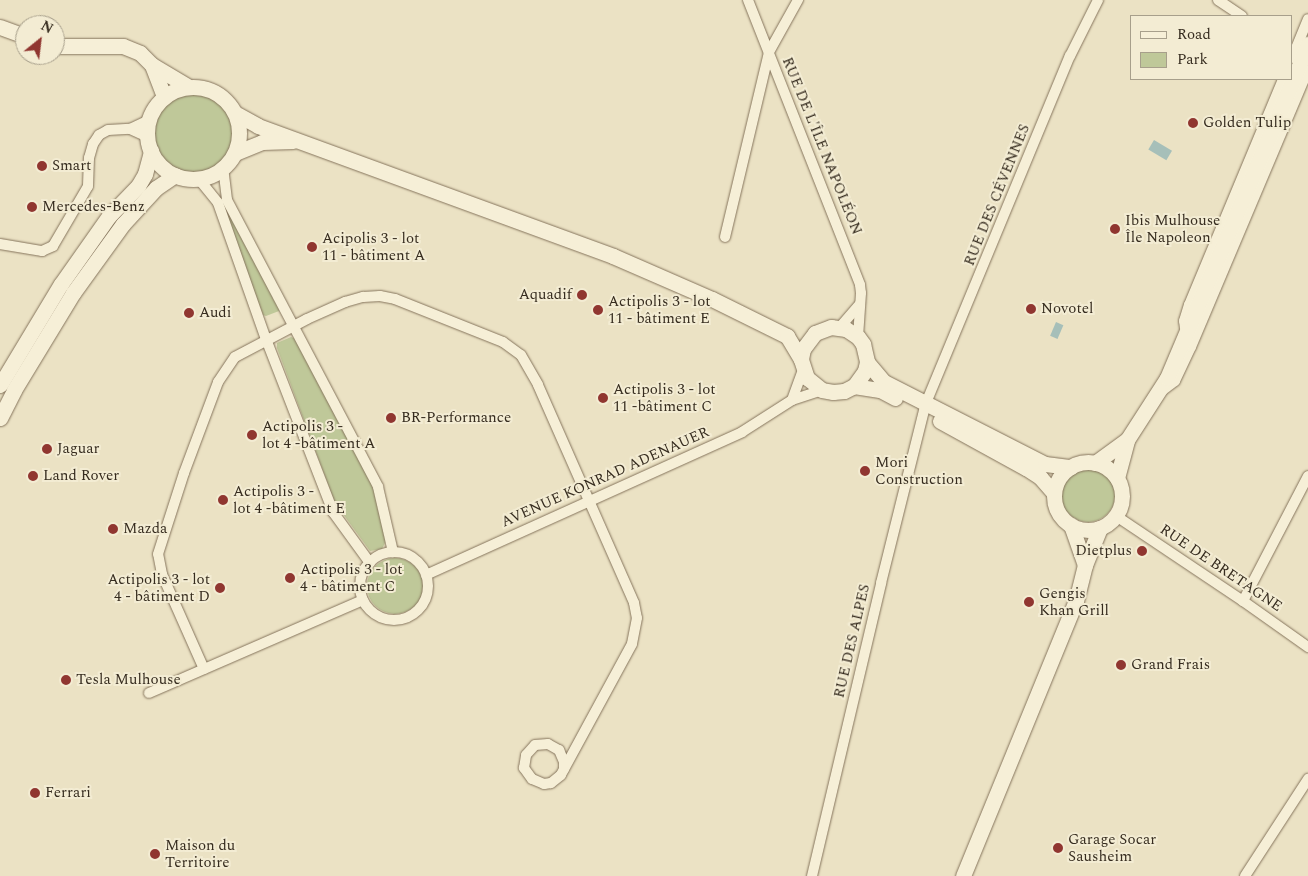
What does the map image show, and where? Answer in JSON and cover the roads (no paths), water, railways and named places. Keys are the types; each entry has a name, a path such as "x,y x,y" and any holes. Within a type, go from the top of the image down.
{"main road":[{"path":"0,27 15,32"},
{"path":"1293,79 1308,44"},
{"path":"65,48 123,46 140,53 152,66 189,87"},
{"path":"152,66 164,98"},
{"path":"867,362 884,382 1040,477 1054,493 1058,512 1071,525 1085,530 1100,528 1116,516 1122,497 1117,478 1127,440 1160,392 1293,80"},
{"path":"0,385 61,284 110,216 138,186 145,174 150,144 149,120 154,109 172,92 189,87 203,88 215,92 230,105 235,113 239,132 234,153 223,167 210,176 198,178 175,175 162,166 150,144"},
{"path":"235,113 258,126 613,256 712,299 787,336 815,333 831,327 840,327 858,337 863,344 867,362 865,371 854,386 844,391 822,390 807,378 802,364 787,336"},
{"path":"234,153 262,142 299,141"},
{"path":"0,418 19,382 73,292 123,224 156,188 175,175"},
{"path":"802,364 805,345 815,333"},
{"path":"854,386 880,390 926,408 1045,464 1071,467 1083,463 1095,463 1103,466 1117,478"},
{"path":"1095,463 1127,440"},
{"path":"1054,493 1060,478 1071,467"},
{"path":"1071,525 1085,565"},
{"path":"963,876 1076,601 1085,565 1100,528"}],"street":[{"name":"RUE DE L'ÎLE NAPOLÉON","path":"748,0 860,285 858,337"},
{"path":"725,237 769,52 798,0"},
{"name":"RUE DES CÉVENNES","path":"926,408 1070,56 1098,0"},
{"path":"1218,0 1240,15"},
{"path":"1293,53 1308,19"},
{"path":"1160,392 1175,381 1191,347 1308,70"},
{"path":"1185,334 1184,320 1189,305 1283,80"},
{"path":"0,244 42,251 53,246 88,186 89,158 93,144 99,135 108,130 130,129 149,120"},
{"path":"130,129 150,144"},
{"path":"223,167 227,200 295,325 378,487 393,552"},
{"path":"198,178 218,203 266,339 333,512 370,563"},
{"path":"204,669 162,574 158,554 180,482 218,382 235,357 295,325 345,302 363,297 380,296 395,299 503,342 521,355 530,368 590,499 634,603 637,618 636,632 629,652 564,769 556,780 544,784 532,779 524,768 526,755 535,746 548,744 559,750 564,762 564,769"},
{"path":"840,327 860,304"},
{"path":"792,400 802,364"},
{"name":"AVENUE KONRAD ADENAUER","path":"426,575 590,499 742,432 792,400 822,390"},
{"name":"RUE DES ALPES","path":"812,876 881,583 926,408"},
{"path":"1243,600 1308,476"},
{"name":"RUE DE BRETAGNE","path":"1116,516 1243,600 1308,647"},
{"path":"393,552 414,558 426,575 428,586 422,606 414,614 404,619 392,620 381,618 363,600 361,580 370,563 376,558 393,552"},
{"path":"149,693 363,600"},
{"path":"559,750 580,740"},
{"path":"1245,876 1308,779"}],"water":[{"path":"1154,140 1172,151 1166,160 1148,149"},
{"path":"1056,322 1063,325 1058,339 1050,336"}],"place":[{"name":"Golden Tulip","path":"1193,123"},
{"name":"Smart","path":"42,166"},
{"name":"Mercedes-Benz","path":"32,207"},
{"name":"Ibis Mulhouse Île Napoleon","path":"1115,229"},
{"name":"Acipolis 3 - lot 11 - bâtiment A","path":"312,247"},
{"name":"Aquadif","path":"582,295"},
{"name":"Novotel","path":"1031,309"},
{"name":"Actipolis 3 - lot 11 - bâtiment E","path":"598,310"},
{"name":"Audi","path":"189,313"},
{"name":"Actipolis 3 - lot 11 -bâtiment C","path":"603,398"},
{"name":"BR-Performance","path":"391,418"},
{"name":"Actipolis 3 - lot 4 -bâtiment A","path":"252,435"},
{"name":"Jaguar","path":"47,449"},
{"name":"Mori Construction","path":"865,471"},
{"name":"Land Rover","path":"33,476"},
{"name":"Actipolis 3 - lot 4 -bâtiment E","path":"223,500"},
{"name":"Mazda","path":"113,529"},
{"name":"Dietplus","path":"1142,551"},
{"name":"Actipolis 3 - lot 4 - bâtiment C","path":"290,578"},
{"name":"Actipolis 3 - lot 4 - bâtiment D","path":"220,588"},
{"name":"Gengis Khan Grill","path":"1029,602"},
{"name":"Grand Frais","path":"1121,665"},
{"name":"Tesla Mulhouse","path":"66,680"},
{"name":"Ferrari","path":"35,793"},
{"name":"Garage Socar Sausheim","path":"1058,848"},
{"name":"Maison du Territoire","path":"155,854"}]}
